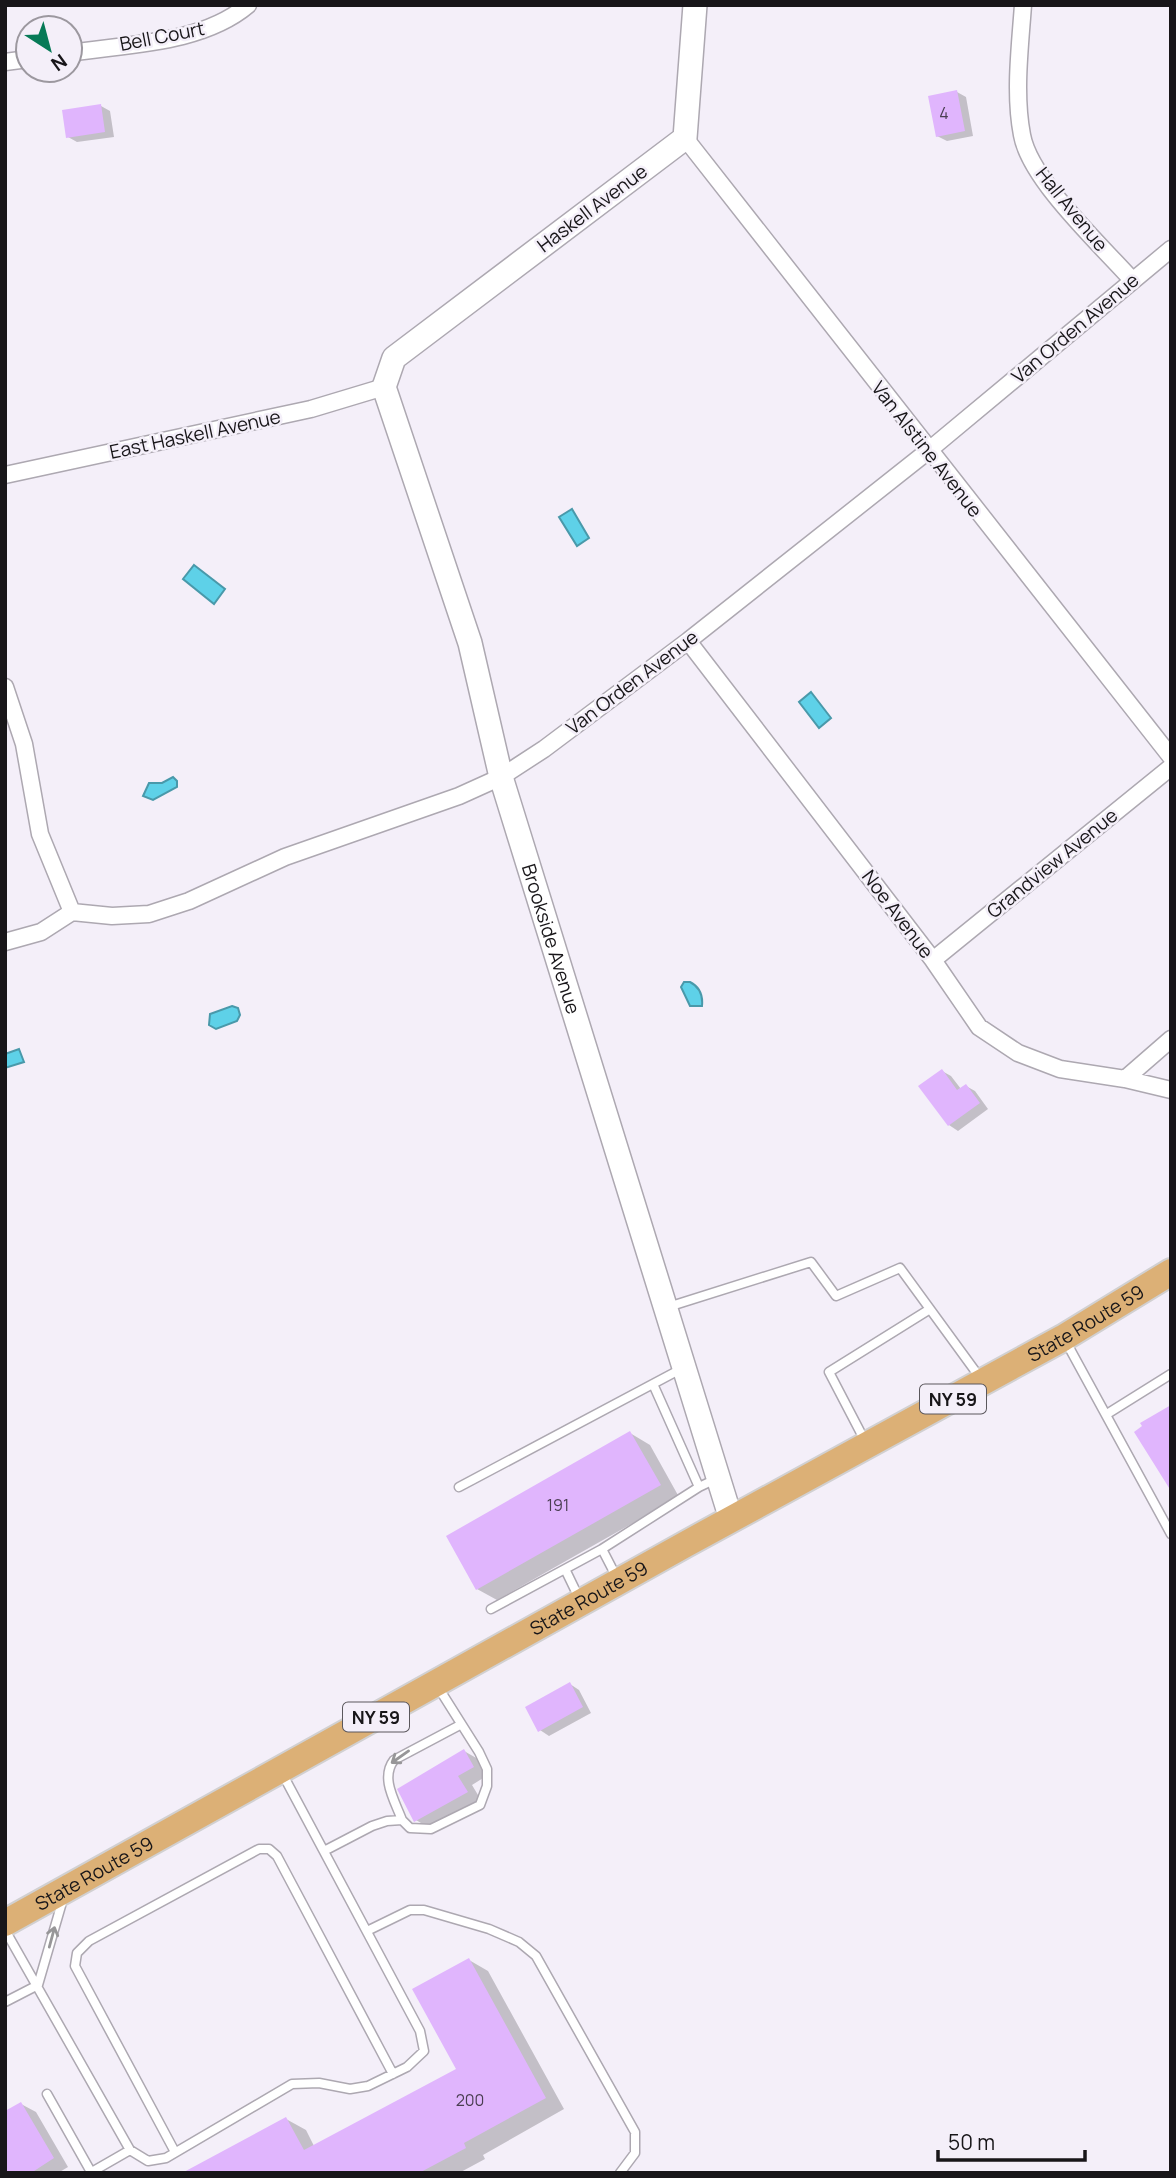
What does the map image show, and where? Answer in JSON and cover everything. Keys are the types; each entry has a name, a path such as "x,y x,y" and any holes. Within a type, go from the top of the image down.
{"main road":[{"name":"State Route 59","path":"5,1923 731,1519 1063,1338 1171,1272"}],"street":[{"name":"Bell Court","path":"84,51 188,34 220,23 248,5"},
{"path":"685,138 695,5"},
{"name":"Hall Avenue","path":"1023,5 1019,94 1022,136 1040,176 1132,280"},
{"name":"Haskell Avenue","path":"384,387 394,358 685,138"},
{"name":"Van Alstine Avenue","path":"685,138 928,451 1171,757"},
{"name":"Van Orden Avenue","path":"72,912 112,916 149,914 189,901 285,857 459,796 501,777 544,749 688,641 928,451 1171,249"},
{"name":"East Haskell Avenue","path":"5,475 311,409 384,387"},
{"name":"Brookside Avenue","path":"384,387 470,643 501,777 684,1368 708,1483 731,1519"},
{"name":"Noe Avenue","path":"688,641 933,960 979,1027 1018,1053 1060,1069 1125,1079 1171,1090"},
{"path":"5,687 24,744 40,834 72,912 41,932 5,942"},
{"name":"Grandview Avenue","path":"933,960 1171,767"},
{"path":"1125,1079 1171,1039"}],"lane":[{"path":"665,1308 811,1262 836,1296 900,1268 983,1382"},
{"path":"867,1445 829,1372 930,1309"},
{"path":"1063,1338 1167,1518 1171,1534"},
{"path":"459,1487 684,1368"},
{"path":"1107,1414 1171,1374"},
{"path":"491,1609 602,1549 708,1483 653,1384"},
{"path":"602,1549 618,1582"},
{"path":"565,1569 581,1602"},
{"path":"436,1683 487,1769 488,1786 480,1805 431,1829 410,1828 402,1820 388,1780 388,1767 407,1752 460,1725"},
{"path":"5,1930 130,2150 148,2161 175,2152 292,2084 319,2083 350,2089 368,2086 393,2074 424,2052 420,2031 280,1770"},
{"path":"324,1851 372,1826 402,1820"},
{"path":"175,2152 75,1966 77,1953 89,1941 259,1849 269,1849 277,1856 393,2074"},
{"path":"5,2002 38,1985 66,1889"},
{"path":"367,1931 410,1910 424,1910 489,1929 519,1942 536,1956 635,2132 635,2153 620,2173"},
{"path":"47,2094 90,2172 130,2150"}],"water":[{"path":"572,509 589,538 577,546 559,517"},
{"path":"194,565 225,589 214,604 183,579"},
{"path":"811,692 831,718 819,728 799,702"},
{"path":"173,777 177,781 177,787 153,800 143,796 149,783 162,783"},
{"path":"684,982 690,982 698,989 702,1006 690,1006 681,987"},
{"path":"232,1006 238,1008 240,1015 237,1021 216,1029 209,1025 210,1014"},
{"path":"19,1049 24,1062 5,1068 5,1054"}],"building":[{"path":"957,90 965,131 936,137 928,96"},
{"path":"101,104 105,132 66,138 62,110"},
{"path":"942,1069 957,1090 966,1084 980,1103 948,1126 918,1086"},
{"path":"1171,1405 1171,1491 1134,1432 1142,1426 1140,1423"},
{"path":"630,1431 661,1485 476,1590 446,1536"},
{"path":"570,1682 583,1707 538,1732 525,1707"},
{"path":"464,1749 474,1767 458,1776 468,1792 414,1822 397,1789"},
{"path":"469,1958 546,2098 464,2143 466,2148 419,2173 182,2173 286,2117 304,2150 456,2069 412,1989"},
{"path":"21,2102 54,2158 31,2173 5,2173 5,2111"}]}
